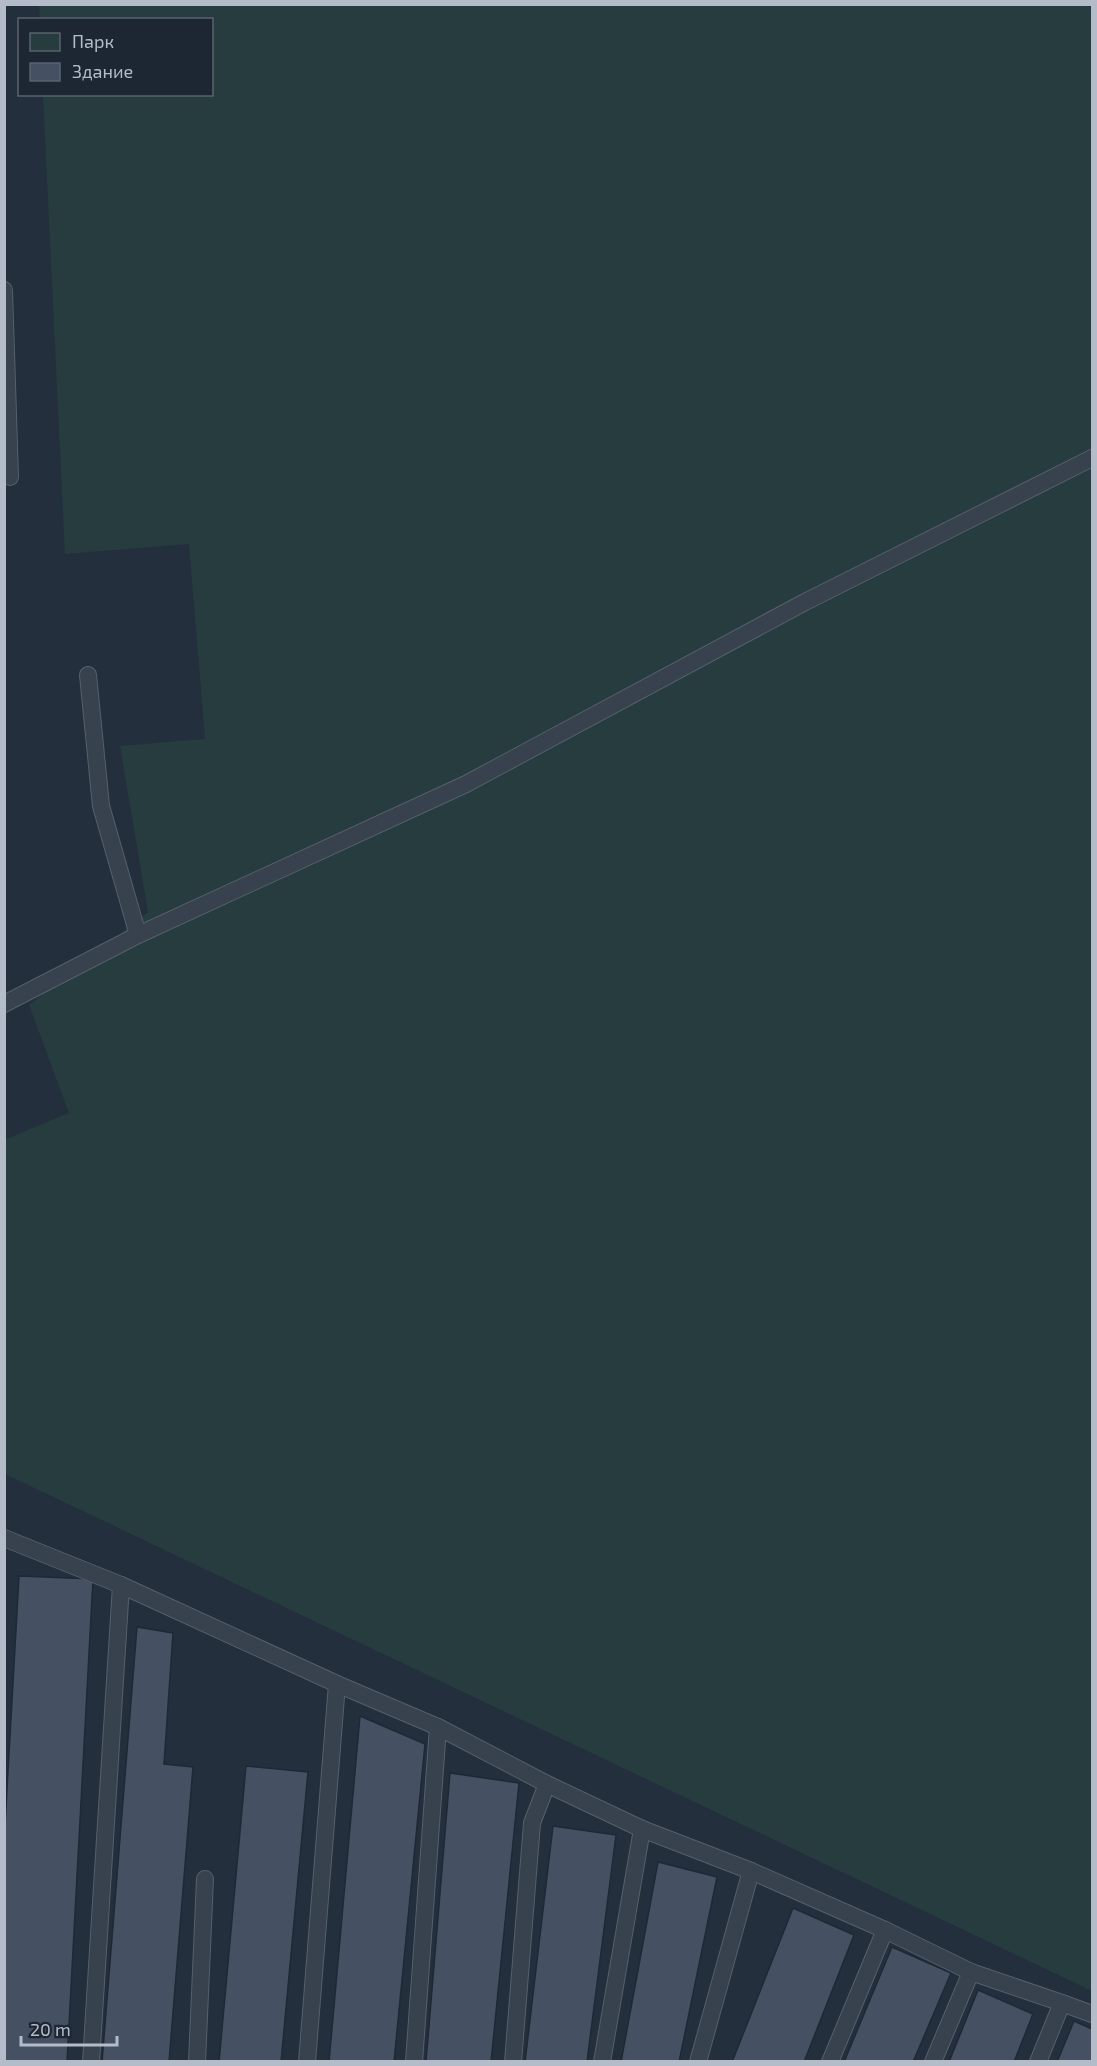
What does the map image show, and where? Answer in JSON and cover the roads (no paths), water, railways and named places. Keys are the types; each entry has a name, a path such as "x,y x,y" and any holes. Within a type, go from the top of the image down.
{"lane":[{"path":"4,290 10,477"},
{"path":"4,1004 138,934 466,784 805,602 1092,458"},
{"path":"88,675 101,806 138,934"},
{"path":"4,1538 121,1585 337,1684 438,1727 642,1829 751,1871 885,1930 971,1972 1092,2014"},
{"path":"90,2061 121,1585"},
{"path":"307,2061 337,1684"},
{"path":"414,2061 438,1727"},
{"path":"513,2061 532,1823 548,1784"},
{"path":"602,2061 642,1829"},
{"path":"698,2061 751,1871"},
{"path":"198,2061 205,1879"},
{"path":"830,2061 885,1930"},
{"path":"933,2061 971,1972"},
{"path":"1038,2061 1062,2003"}]}
